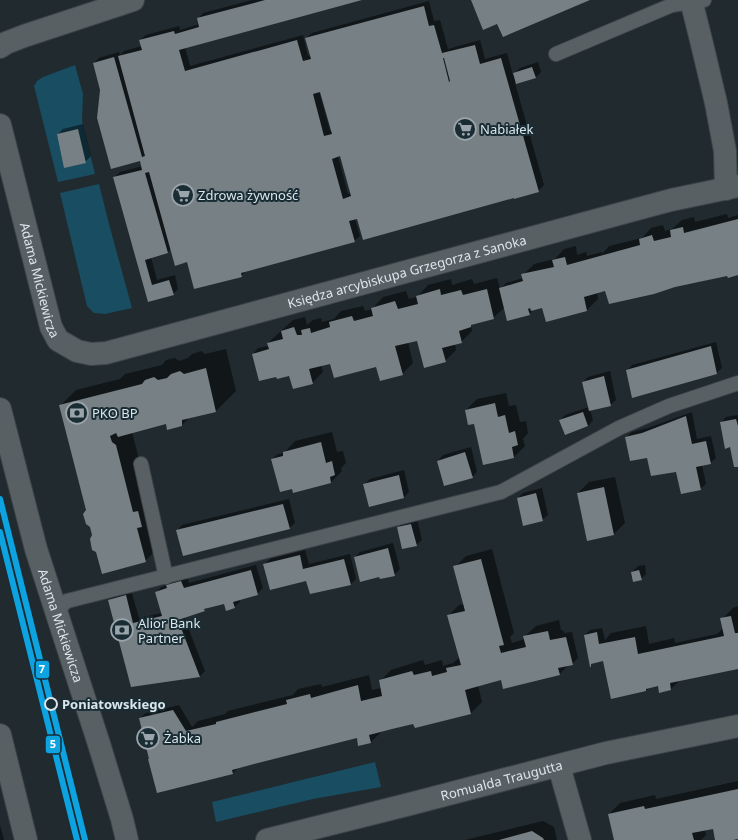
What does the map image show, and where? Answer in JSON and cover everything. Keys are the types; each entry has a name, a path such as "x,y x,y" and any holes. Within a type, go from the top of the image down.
{"street":[{"path":"0,47 24,36 133,0"},
{"path":"695,1 732,188"},
{"name":"Adama Mickiewicza","path":"0,125 9,201 51,327 58,340 77,351"},
{"name":"Księdza arcybiskupa Grzegorza z Sanoka","path":"77,351 91,354 106,353 671,200 732,188"},
{"name":"Adama Mickiewicza","path":"0,409 36,549 99,744 127,840"},
{"name":"Romualda Traugutta","path":"266,840 606,753 738,726"},
{"path":"0,735 26,840"},
{"path":"559,766 580,840"}],"lane":[{"path":"556,54 672,5 695,1"},
{"path":"56,610 67,601 501,492 619,428 670,406 738,383"},
{"path":"141,464 166,577"}],"shaded area":[{"path":"75,65 83,94 82,121 95,174 58,182 34,86 37,81 43,77"},
{"path":"99,184 132,308 105,314 94,313 87,306 60,193"},
{"path":"375,762 381,787 313,799 216,822 212,802"}],"building":[{"path":"265,0 362,0 179,50 185,71 297,40 303,61 311,59 305,38 424,6 429,26 434,25 442,53 475,45 480,64 501,58 539,192 363,240 357,219 349,221 355,242 241,273 242,277 194,289 187,262 175,266 149,172 145,173 168,253 145,260 152,285 169,280 174,295 148,302 113,177 142,170 140,161 111,169 97,118 100,90 93,63 114,57 142,157 145,156 118,56 142,50 139,40 174,31 175,34 199,27 197,18","holes":["443,58 450,81 449,82","320,92 332,134 324,136 313,94","340,156 351,196 343,199 332,159"]},
{"path":"471,0 590,0 503,37 497,24 483,30"},
{"path":"532,67 536,78 516,84 513,73"},
{"path":"78,129 86,163 64,168 57,134"},
{"path":"738,219 738,275 675,287 654,294 609,304 605,291 584,297 587,311 546,322 542,308 531,311 530,308 528,309 530,315 507,321 499,288 523,281 521,274 554,267 552,260 565,257 567,265 640,245 639,239 652,235 654,241 671,237 670,230 683,227 684,233"},
{"path":"440,289 441,295 461,290 463,295 487,289 494,319 471,325 471,327 459,331 462,343 442,348 446,362 424,368 417,341 395,346 403,375 380,381 376,367 334,378 330,364 309,369 313,384 293,389 289,376 259,381 252,354 269,349 267,343 283,339 281,331 294,327 297,335 302,335 301,330 310,328 311,333 330,327 329,322 352,316 354,321 373,316 371,308 395,301 398,309 418,304 416,296"},
{"path":"711,346 717,374 632,398 626,370"},
{"path":"206,368 216,412 182,420 182,426 167,430 166,424 118,437 116,433 110,436 112,442 116,445 133,512 138,511 142,527 137,528 146,562 102,574 96,552 92,550 90,539 92,535 90,527 86,524 83,514 86,510 59,405 142,384 145,380 154,377 158,380 167,378 171,374 180,371 184,374"},
{"path":"604,376 611,406 589,411 582,382"},
{"path":"495,403 498,417 505,415 509,433 515,431 518,445 512,447 514,458 483,465 474,424 468,425 465,410"},
{"path":"583,412 588,426 565,435 559,420"},
{"path":"686,416 692,444 706,441 711,464 696,467 701,490 681,494 676,472 651,476 647,458 630,461 625,437 642,433"},
{"path":"736,419 738,426 738,467 734,467 730,447 725,449 720,422"},
{"path":"321,442 326,463 332,461 335,475 330,477 331,483 293,493 292,489 280,492 271,459 283,456 283,452"},
{"path":"465,452 473,478 444,486 437,461"},
{"path":"399,475 404,498 369,507 363,484"},
{"path":"604,487 614,535 587,541 577,493"},
{"path":"536,493 543,521 523,526 517,498"},
{"path":"283,504 290,529 183,556 176,530"},
{"path":"411,524 417,546 402,549 397,527"},
{"path":"388,548 395,576 380,579 379,577 360,582 354,557"},
{"path":"300,555 303,569 344,559 351,585 310,594 306,581 270,590 263,564"},
{"path":"481,559 504,645 499,646 501,653 526,647 523,636 548,631 550,640 566,637 573,665 558,668 560,675 503,689 501,680 465,690 471,714 415,728 413,724 392,729 369,735 371,743 358,746 357,738 232,770 233,774 157,793 139,718 173,710 186,731 287,704 286,700 310,694 311,698 358,685 361,701 382,696 379,680 412,671 414,675 431,671 432,676 447,672 446,668 461,665 447,615 465,611 453,566"},
{"path":"251,570 258,595 233,602 235,608 226,611 224,604 204,609 205,611 178,620 200,677 131,687 108,600 126,595 133,623 162,616 155,592 167,588 166,585 181,581 184,588"},
{"path":"639,570 642,580 633,582 631,572"},
{"path":"731,616 735,633 738,633 738,669 670,683 671,690 659,693 658,686 646,689 646,691 611,699 603,661 591,664 590,667 584,635 597,632 599,644 635,637 638,654 724,636 720,618"},
{"path":"738,789 738,839 715,840 713,829 692,833 694,840 614,840 608,814 644,806 645,809"},
{"path":"532,831 544,840 499,840"}],"transit line":[{"name":"7","path":"0,499 85,840"},
{"name":"5","path":"0,532 77,840"}],"place":[{"name":"Nabiałek","path":"465,129"},
{"name":"Zdrowa żywność","path":"183,195"},
{"name":"PKO BP","path":"77,413"},
{"name":"Alior Bank Partner","path":"122,630"},
{"name":"Poniatowskiego","path":"51,704"},
{"name":"Żabka","path":"148,738"}]}
